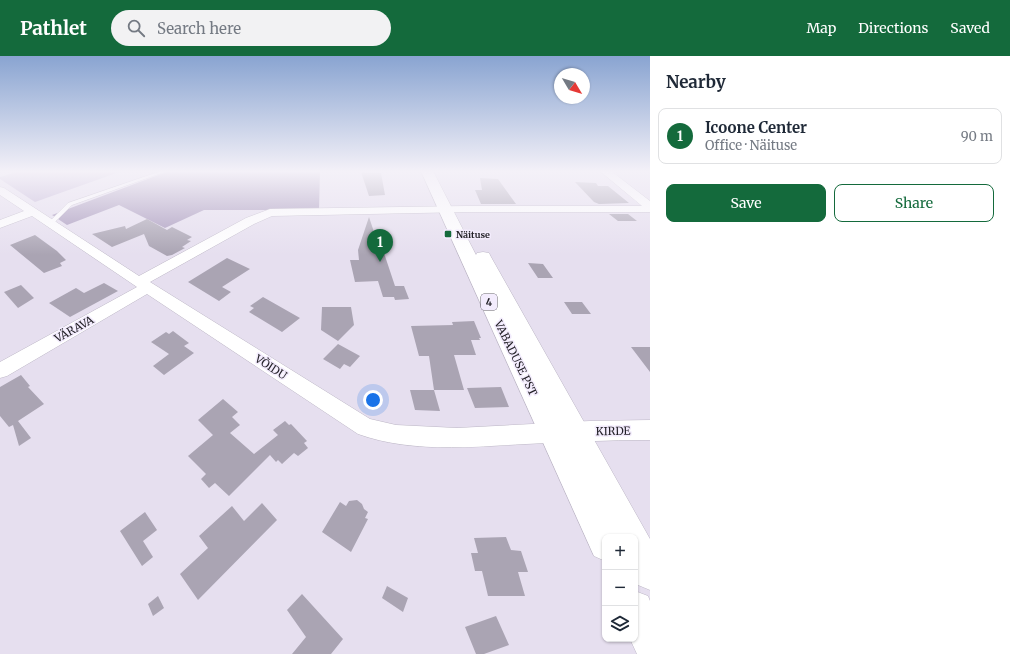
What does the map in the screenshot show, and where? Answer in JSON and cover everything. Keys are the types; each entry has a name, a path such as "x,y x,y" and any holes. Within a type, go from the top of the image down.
{"highway":[{"name":"VABADUSE PST","path":"445,199 452,209"},
{"name":"VABADUSE PST","path":"448,199 564,433 629,534"},
{"name":"VABADUSE PST","path":"564,433 602,537"},
{"path":"638,550 650,573"},
{"path":"638,615 650,641"}],"street":[{"name":"VÕIDU","path":"13,199 143,285 365,426 396,435 456,438 564,433"},
{"path":"636,199 648,210"},
{"path":"143,285 250,221 270,213 452,209 648,210"},
{"path":"0,224 33,212"},
{"name":"VÄRAVA","path":"0,371 143,285"},
{"name":"KIRDE","path":"564,433 650,430"}],"lane":[{"path":"51,223 70,204 85,199"}],"shaded area":[{"path":"30,199 44,199 35,202"},
{"path":"95,199 319,199 319,210 204,210 165,228 119,205 67,225 52,215"}],"building":[{"path":"479,199 512,199 516,204 481,204"},
{"path":"591,199 624,199 629,203 599,204"},
{"path":"609,214 628,214 637,221 618,221"},
{"path":"369,217 374,232 377,232 395,286 404,286 409,299 395,300 394,297 383,297 378,281 355,282 350,260 359,260 358,250"},
{"path":"147,219 167,230 172,227 192,237 187,240 191,241 182,247 185,248 167,256 149,246 144,234 112,247 92,234 125,226 126,229"},
{"path":"35,235 57,251 66,260 60,263 62,266 44,273 10,245"},
{"path":"227,258 250,269 222,287 231,292 219,301 188,282"},
{"path":"528,263 543,264 553,278 538,278"},
{"path":"104,283 118,291 70,317 49,303 76,288 84,293"},
{"path":"21,285 34,298 18,308 4,292"},
{"path":"263,297 300,318 282,332 249,312 254,308 250,306"},
{"path":"564,302 582,302 591,314 572,314"},
{"path":"322,307 351,307 354,325 338,341 321,330"},
{"path":"474,321 481,338 479,338 480,340 471,340 476,355 454,355 464,390 434,390 429,356 419,356 411,326 453,325 452,322"},
{"path":"173,331 189,343 184,346 194,353 164,375 153,366 169,354 151,342 166,332 169,334"},
{"path":"338,344 360,356 350,367 344,364 340,369 323,359"},
{"path":"631,347 650,347 650,372"},
{"path":"21,375 30,386 28,387 44,404 18,421 31,438 19,446 13,425 9,427 0,416 0,387"},
{"path":"501,387 509,407 475,408 467,388"},
{"path":"410,390 434,390 440,411 415,410"},
{"path":"223,399 238,412 232,417 240,425 230,433 254,454 278,435 273,430 285,421 289,425 291,424 307,441 304,443 308,448 298,456 294,453 282,464 278,460 276,462 270,455 229,496 215,483 209,488 201,479 206,474 188,456 213,435 198,420"},
{"path":"357,500 368,512 365,518 368,519 351,552 322,532 340,502 346,506 349,501"},
{"path":"262,503 277,520 198,600 180,574 208,548 199,536 232,506 244,521"},
{"path":"145,512 157,530 143,541 153,557 142,566 120,531"},
{"path":"506,537 511,550 521,551 528,572 518,572 525,596 488,596 482,571 475,571 471,553 478,553 474,538"},
{"path":"387,586 408,598 403,612 382,598"},
{"path":"302,594 343,639 331,654 292,654 306,637 287,610"},
{"path":"158,596 164,608 153,616 148,604"},
{"path":"496,616 509,645 484,654 476,654 465,627"}],"place":[{"name":"Näituse","path":"448,234"},
{"name":"Icoone Center","path":"380,262"}]}
